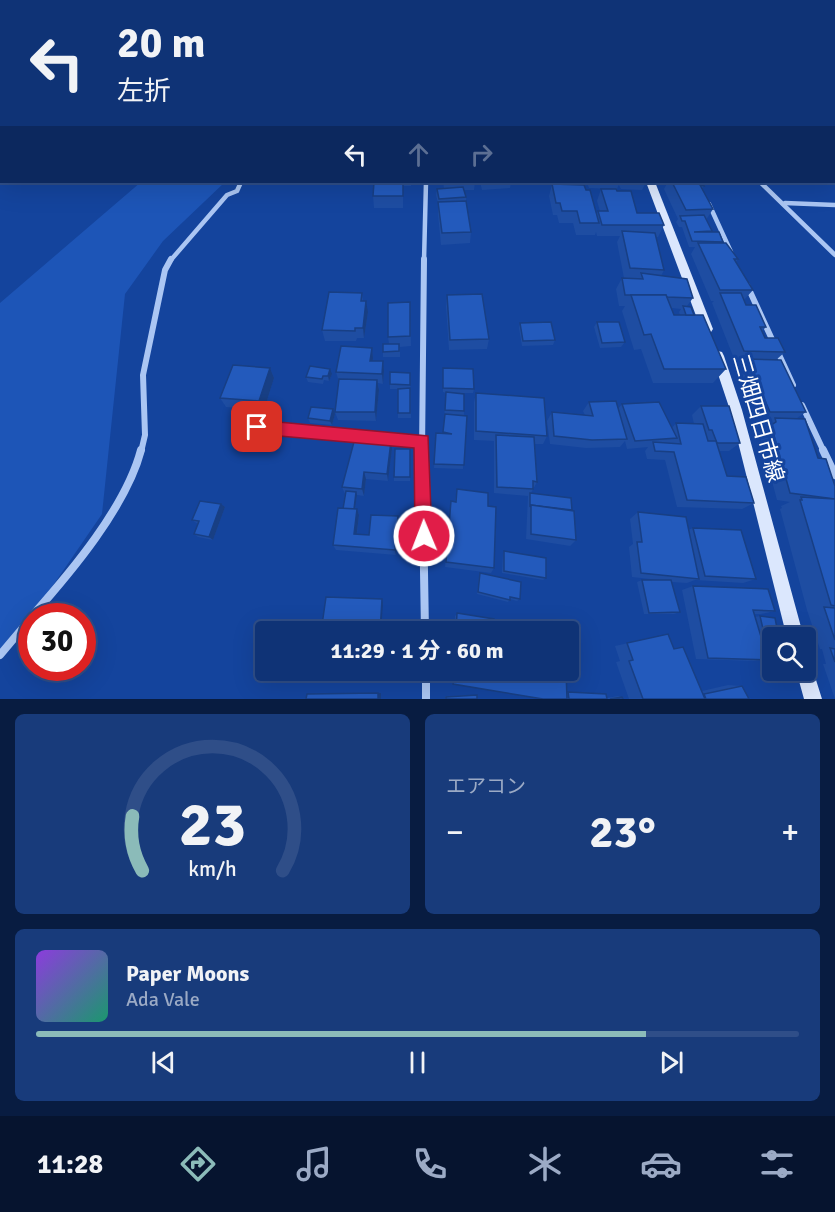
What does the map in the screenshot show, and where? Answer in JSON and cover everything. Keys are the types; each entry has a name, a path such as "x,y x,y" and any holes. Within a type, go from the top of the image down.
{"main road":[{"name":"三畑四日市線","path":"650,183 724,370 793,627"},
{"path":"808,681 813,699"}],"street":[{"path":"44,603 82,559 136,470 145,435 143,375 165,270 173,255 227,195 237,191 241,183"},
{"path":"425,621 422,441 426,183"},
{"path":"761,183 835,255"},
{"path":"706,199 736,263"},
{"path":"784,203 835,205"},
{"path":"741,273 795,390"},
{"path":"800,401 835,475"},
{"path":"257,427 422,441"},
{"path":"0,655 18,634"},
{"path":"426,681 426,699"}],"shaded area":[{"path":"140,183 224,183 163,241 125,294 102,514 41,603 18,603 18,631 0,651 0,303"}],"building":[{"path":"374,183 403,183 403,196 373,196"},
{"path":"672,183 702,183 704,186 700,185 713,209 686,210"},
{"path":"552,184 584,185 586,190 590,190 599,223 580,223 577,211 562,211 560,203 556,203"},
{"path":"463,187 466,197 439,199 437,189"},
{"path":"601,189 631,191 637,213 659,213 664,225 602,225 598,211 608,211"},
{"path":"466,201 471,232 442,233 438,202"},
{"path":"704,215 712,231 694,232 719,232 723,242 692,241 685,221 682,221 680,216"},
{"path":"622,231 655,233 664,270 630,268"},
{"path":"698,243 726,243 738,259 734,259 753,290 720,290"},
{"path":"641,273 687,279 693,298 667,297 666,295 625,295 622,278 643,279"},
{"path":"329,292 362,293 361,301 366,301 363,328 355,328 355,331 322,330"},
{"path":"720,293 741,293 746,305 756,305 766,327 760,327 765,338 778,338 785,352 744,351"},
{"path":"482,294 489,339 450,340 447,295"},
{"path":"631,295 666,295 674,315 703,315 726,369 664,369 651,334 644,335"},
{"path":"410,302 410,336 388,337 388,303"},
{"path":"683,306 691,307 694,315 686,315"},
{"path":"551,322 555,340 523,341 520,323"},
{"path":"597,322 619,322 625,342 602,343"},
{"path":"383,344 399,344 399,351 383,352"},
{"path":"341,346 372,348 370,361 383,361 382,374 336,372"},
{"path":"747,359 781,360 806,412 770,412"},
{"path":"233,365 270,368 259,401 220,398"},
{"path":"310,366 330,369 328,376 323,376 322,379 306,377"},
{"path":"443,368 473,369 474,389 443,388"},
{"path":"390,372 410,373 410,385 390,384"},
{"path":"339,379 377,380 375,412 335,412"},
{"path":"410,388 410,413 398,413 398,389"},
{"path":"446,392 464,394 464,411 445,410"},
{"path":"476,393 544,398 547,436 476,431"},
{"path":"616,401 627,439 592,440 554,436 552,412 593,416 589,402"},
{"path":"659,402 677,438 635,441 622,404"},
{"path":"701,406 729,406 740,443 717,443 712,430 709,430"},
{"path":"311,407 333,409 330,421 308,418"},
{"path":"445,414 467,416 464,465 434,464 436,433 452,434 443,432"},
{"path":"775,418 805,419 818,458 826,459 835,486 835,499 790,493 771,425 776,422"},
{"path":"676,423 703,424 708,441 716,441 727,476 746,477 754,503 687,500 674,452 655,451 653,442 681,444"},
{"path":"496,435 534,437 537,482 533,481 533,489 497,487"},
{"path":"355,438 391,441 387,474 364,472 362,489 342,487"},
{"path":"395,449 410,449 410,477 394,477"},
{"path":"457,489 488,493 488,506 496,507 494,568 446,562 451,501 456,502"},
{"path":"346,491 356,492 354,509 343,509"},
{"path":"530,493 571,498 572,510 531,505 530,507"},
{"path":"801,497 835,499 835,606 831,605"},
{"path":"200,501 221,504 209,537 194,534 199,521 192,520"},
{"path":"531,505 574,511 576,540 531,534"},
{"path":"338,508 357,509 354,534 369,535 371,515 398,516 395,550 333,545"},
{"path":"638,512 686,517 699,579 641,573 637,542 642,542"},
{"path":"693,528 741,530 756,579 705,576"},
{"path":"504,551 546,558 546,578 504,571"},
{"path":"480,573 521,582 520,599 510,597 510,600 478,592"},
{"path":"642,580 671,580 680,612 649,613"},
{"path":"693,586 768,589 775,611 753,610 762,640 762,660 708,658"},
{"path":"326,597 382,599 381,621 323,621"},
{"path":"824,607 835,608 835,640"},
{"path":"457,613 494,619 494,621 457,621"},
{"path":"760,616 775,618 777,627 763,627"},
{"path":"668,634 674,649 683,647 705,699 643,699 629,661 633,660 627,643"},
{"path":"830,648 835,649 835,662"},
{"path":"453,681 566,681 567,699 543,699 453,684"},
{"path":"742,686 749,699 706,699 704,694"},
{"path":"568,692 606,694 607,699 569,699"},
{"path":"378,693 378,699 306,699 307,694"},
{"path":"477,695 477,699 446,699 446,697"}],"route":[{"path":"257,427 422,441 424,536"}]}
